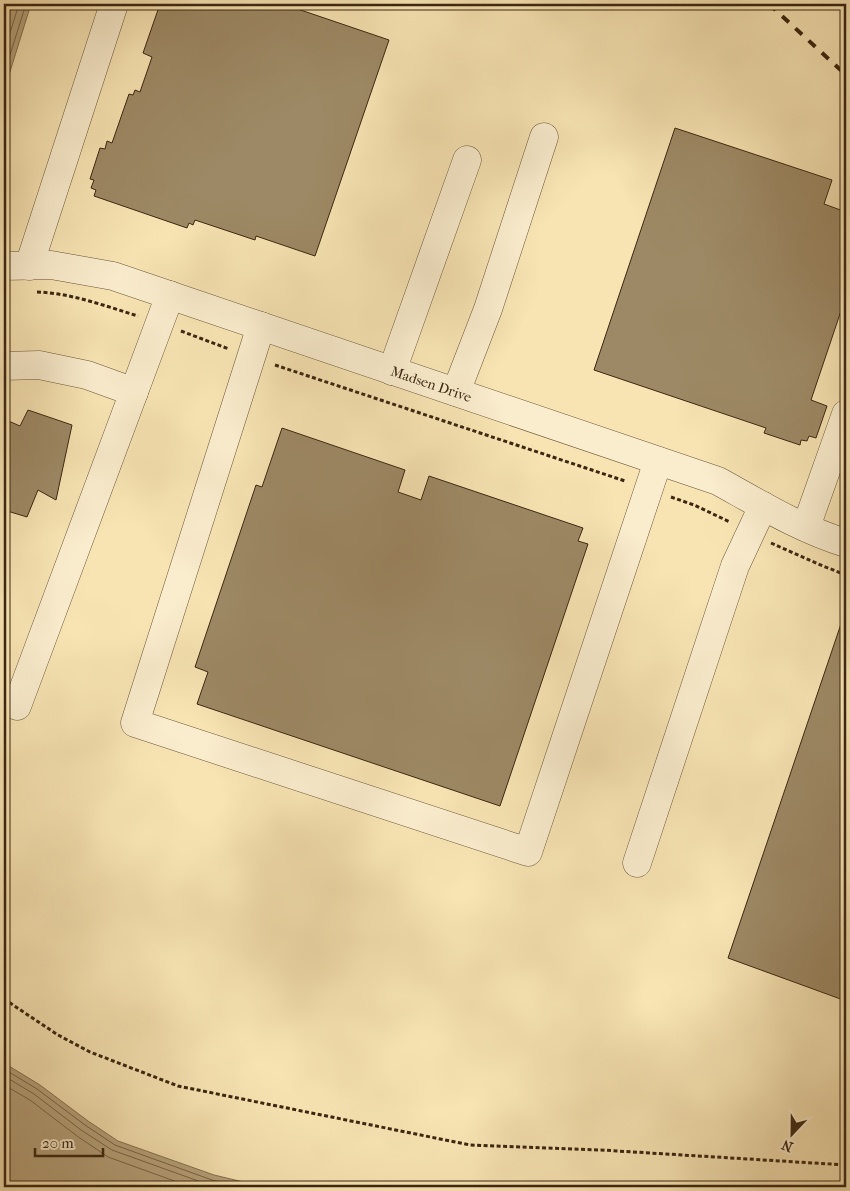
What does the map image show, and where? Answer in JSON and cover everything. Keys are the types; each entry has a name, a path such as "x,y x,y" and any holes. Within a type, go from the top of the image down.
{"street":[{"path":"16,266 114,4"},
{"path":"456,392 488,309 544,137"},
{"path":"392,371 467,160"},
{"name":"Madsen Drive","path":"16,266 51,265 113,276 170,295 718,481 763,506 833,539 846,543"},
{"path":"17,706 170,295"},
{"path":"261,326 135,723 528,852 658,461"},
{"path":"4,366 39,365 87,374 134,392"},
{"path":"806,526 844,429"},
{"path":"637,864 735,566 763,506"}],"path":[{"path":"35,292 94,302 159,323 251,357 649,489 694,506 846,575"},
{"path":"4,999 58,1035 90,1052 178,1086 470,1145 601,1150 846,1166"}],"water":[{"path":"4,4 31,4 4,91"},
{"path":"4,1063 40,1085 118,1141 214,1175 256,1185 300,1187 4,1187"}],"building":[{"path":"160,4 283,4 389,40 315,256 256,236 255,240 195,220 193,225 189,223 187,228 94,196 96,190 91,188 94,180 90,179 100,148 105,149 107,141 112,143 129,94 133,95 135,90 140,92 152,57 143,53"},
{"path":"675,128 832,180 824,204 846,212 846,296 811,400 827,406 816,438 809,436 807,441 801,440 800,445 764,433 766,428 594,370"},
{"path":"28,410 72,425 56,500 38,490 27,517 4,510 4,419 20,426"},
{"path":"282,428 405,470 398,492 421,500 429,476 583,528 578,541 588,544 500,806 197,704 208,672 195,667 256,485 262,487"},
{"path":"842,621 846,622 846,1001 728,958"}],"railway":[{"path":"769,4 846,75"}]}
